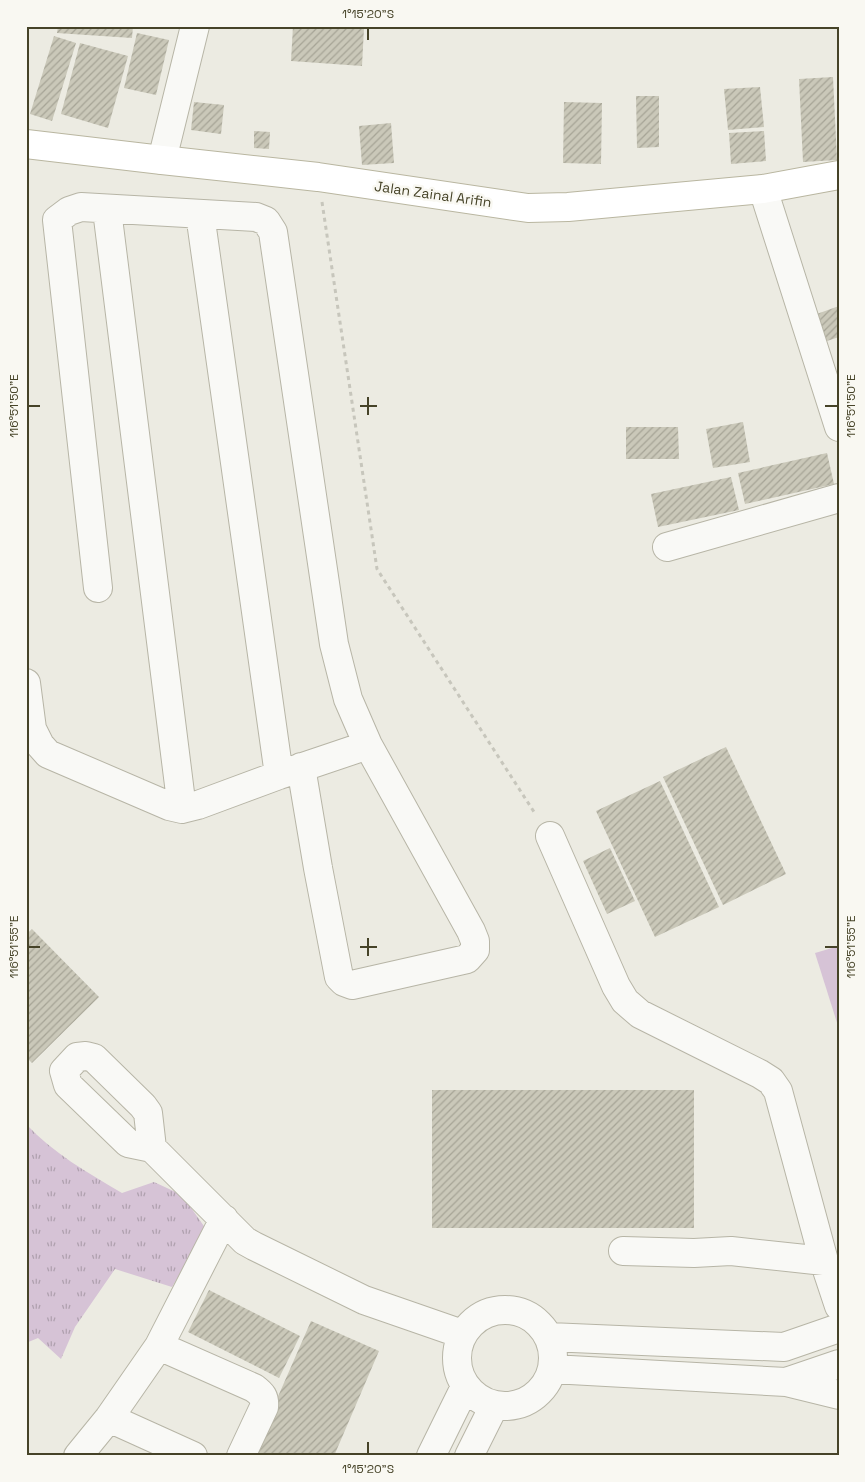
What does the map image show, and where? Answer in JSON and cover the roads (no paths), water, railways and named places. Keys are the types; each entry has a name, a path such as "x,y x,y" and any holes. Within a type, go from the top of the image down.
{"main road":[{"name":"Jalan Zainal Arifin","path":"26,144 318,177 528,208 568,207 763,189 839,175"}],"street":[{"path":"162,160 195,26"},
{"path":"763,189 839,427"},
{"path":"98,588 57,220 81,207 107,210 200,214 256,217 266,221 273,232 334,644 348,699 368,745 471,931 475,941 475,950 467,959 352,985 344,982 339,977 318,868 290,771 200,214"},
{"path":"107,210 182,809"},
{"path":"668,547 839,498"},
{"path":"26,683 32,729 40,745 48,754 169,806 182,809 198,806 290,771 368,745"},
{"path":"550,836 616,986 625,1002 640,1014 760,1074 771,1081 778,1091 824,1261 839,1306"},
{"path":"152,1148 245,1241 356,1296 462,1334"},
{"path":"78,1456 109,1418 159,1346 224,1219"},
{"path":"623,1251 694,1253 731,1251 824,1261"},
{"path":"506,1309 524,1313 538,1323 549,1337 553,1353 552,1369 544,1386 531,1399 513,1406 494,1406 478,1399 465,1386 459,1374 456,1361 457,1347 462,1334 474,1320 489,1312 506,1309"},
{"path":"549,1337 784,1347 839,1328"},
{"path":"159,1346 260,1392 265,1399 264,1407 241,1456"},
{"path":"784,1347 786,1382"},
{"path":"786,1382 839,1364"},
{"path":"552,1369 786,1382 839,1395"},
{"path":"431,1456 465,1386"},
{"path":"469,1456 494,1406"},
{"path":"109,1418 193,1456"}]}
